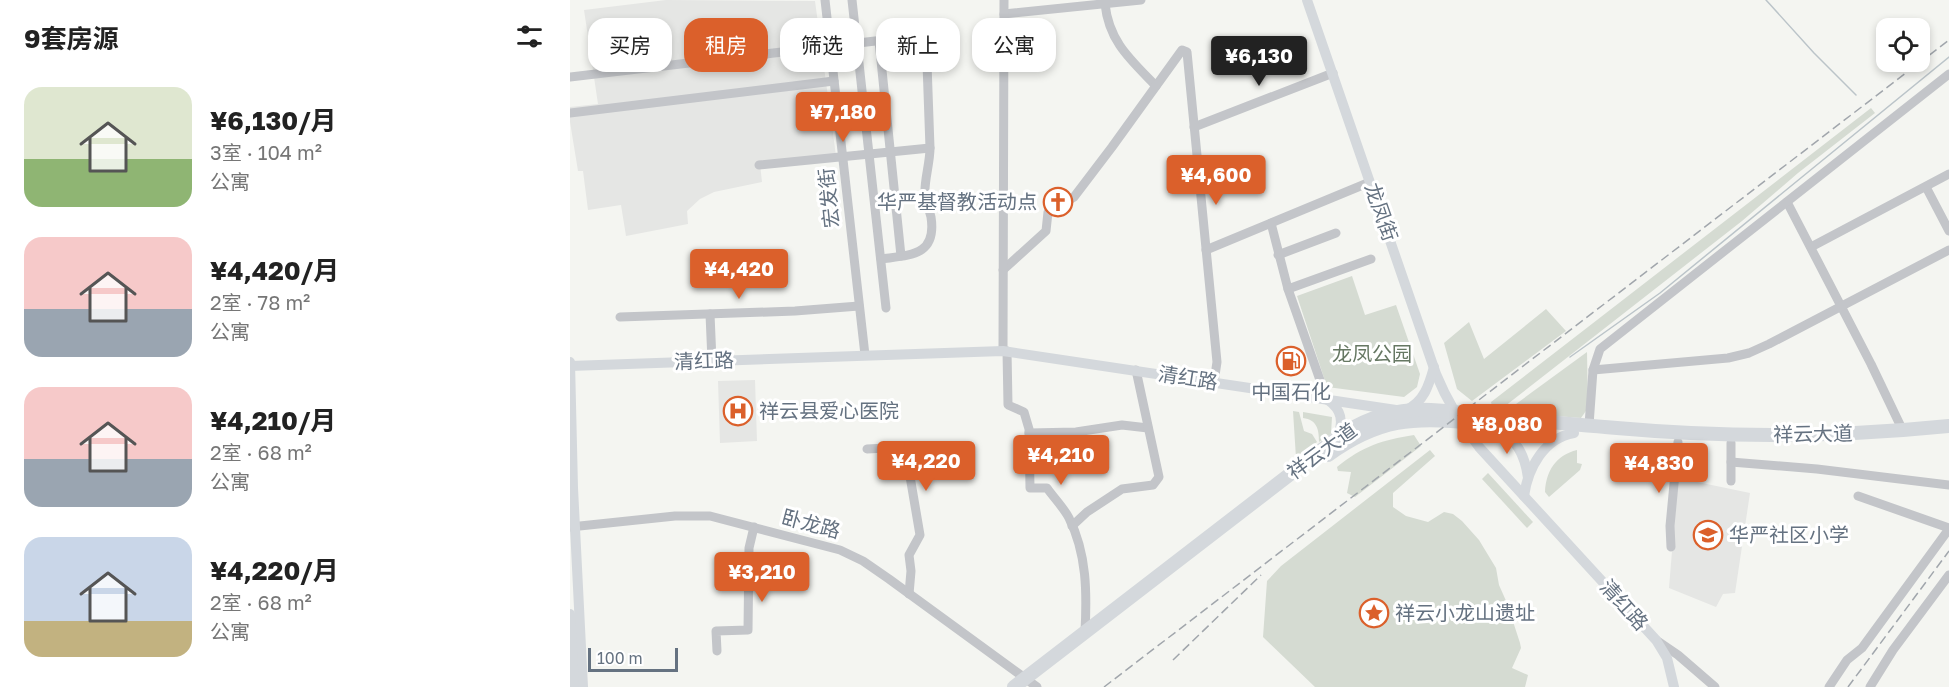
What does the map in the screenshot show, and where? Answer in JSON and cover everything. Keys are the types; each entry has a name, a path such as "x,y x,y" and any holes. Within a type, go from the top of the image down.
{"highway":[{"name":"祥云大道","path":"1031,684 1085,632 1337,438 1361,423 1401,411 1433,410 1495,426 1678,442 1839,444 1949,426"},
{"name":"祥云大道","path":"1014,687 1031,684 1330,454 1354,438 1380,426 1456,416 1677,433 1949,435"}],"main road":[{"name":"龙凤街","path":"1308,0 1434,367 1456,416"},
{"name":"清红路","path":"570,365 1005,351 1401,411"},
{"path":"570,365 573,526 583,687"},
{"path":"1401,411 1413,406 1422,397 1434,367"},
{"path":"1327,400 1337,407 1341,417 1341,427 1337,438"},
{"name":"清红路","path":"1456,416 1479,447 1656,640 1667,658 1674,687"},
{"path":"1495,426 1508,434 1518,445 1528,478"},
{"path":"1524,496 1528,478 1538,457 1559,437 1574,433"},
{"path":"570,614 574,687"}],"street":[{"name":"宏发街","path":"825,0 827,18"},
{"path":"852,0 854,18"},
{"path":"1005,0 1003,270 1008,405 1024,412 1029,434 1030,488 1047,488 1069,517 1081,551 1086,580 1085,632"},
{"path":"1004,14 1142,0"},
{"path":"1105,4 1111,31 1122,51 1156,86"},
{"path":"1003,270 1046,231 1048,212 1074,197 1182,50 1187,52 1217,363 1214,382"},
{"path":"570,77 780,52"},
{"name":"宏发街","path":"833,72 865,355"},
{"path":"859,72 886,308"},
{"path":"882,72 902,256"},
{"path":"881,259 918,253 928,244 931,236 931,216 925,189 930,165 927,72"},
{"path":"1194,127 1333,73"},
{"path":"1589,425 1593,370 1600,349 1949,74"},
{"path":"570,112 834,81"},
{"path":"759,165 930,148"},
{"path":"1811,247 1949,174"},
{"path":"1206,250 1370,182"},
{"path":"1926,187 1949,231"},
{"path":"1787,202 1842,306 1903,435"},
{"path":"1271,223 1288,289 1327,400"},
{"path":"1278,255 1336,233"},
{"path":"1593,370 1728,358 1749,352 1949,250"},
{"path":"1288,289 1371,259"},
{"path":"620,317 795,311 860,306"},
{"path":"710,314 712,361"},
{"path":"1072,526 1087,512 1122,489 1145,487 1156,483 1159,477 1136,370"},
{"path":"1029,434 1076,432 1122,426 1148,428"},
{"path":"1671,547 1670,526 1678,442"},
{"path":"1731,443 1731,481"},
{"path":"867,449 905,447 920,535 909,555 911,571 909,594"},
{"path":"1731,462 1817,469 1949,485"},
{"path":"1829,687 1846,660 1862,648 1949,528 1858,495"},
{"name":"卧龙路","path":"573,526 695,515 710,516 840,550 863,561 1031,684"},
{"path":"717,651 716,631 748,630 749,548 754,527"},
{"path":"1870,687 1893,650 1949,575"},
{"path":"1656,640 1678,655 1715,687"}],"shaded area":[{"path":"666,0 815,1 817,18 780,18 780,72 825,72 836,156 760,164 762,182 714,192 700,199 687,211 688,224 626,236 621,205 588,210 583,171 578,171 570,122 570,107 598,104 593,72 672,72 672,18 588,18 588,37 584,10"},
{"name":"祥云县爱心医院","path":"755,380 757,441 720,443 718,381"},
{"name":"华严社区小学","path":"1678,478 1750,493 1735,593 1723,594 1716,607 1669,588"}],"green space":[{"path":"1871,108 1875,113 1798,173 1742,221 1500,410 1493,410 1491,402"},
{"name":"龙凤公园","path":"1352,276 1365,315 1396,305 1420,374 1417,387 1404,397 1327,387 1297,296"},
{"path":"1546,309 1566,331 1472,401 1457,389 1444,343 1469,322 1484,359"},
{"path":"1587,352 1588,408 1581,418 1505,412"},
{"path":"1293,411 1299,412 1304,431 1312,434 1317,442 1296,458"},
{"path":"1303,412 1332,417 1331,434 1319,442 1316,426 1303,418"},
{"path":"1414,435 1421,446 1355,497 1347,493 1351,472 1338,471 1337,467 1373,445"},
{"path":"1430,450 1435,456 1393,493 1393,507 1406,516 1428,522 1444,512 1453,514 1479,540 1496,568 1499,585 1520,643 1521,648 1512,668 1528,675 1525,687 1315,687 1263,637 1267,581 1281,566"},
{"path":"1577,450 1577,463 1582,464 1580,470 1549,497 1545,492 1550,471 1563,456"},
{"path":"1488,473 1533,522 1527,528 1482,479"}],"waterway":[{"path":"1766,0 1856,95"},
{"path":"1570,357 1660,293 1949,57"}],"railway":[{"path":"1104,687 1949,40"},
{"path":"1848,687 1949,551"},
{"path":"1173,660 1261,575"}],"place":[{"name":"华严基督教活动点","path":"1058,202"},
{"name":"中国石化","path":"1291,361"},
{"name":"祥云县爱心医院","path":"738,411"},
{"name":"华严社区小学","path":"1708,535"},
{"name":"祥云小龙山遗址","path":"1374,613"}]}
